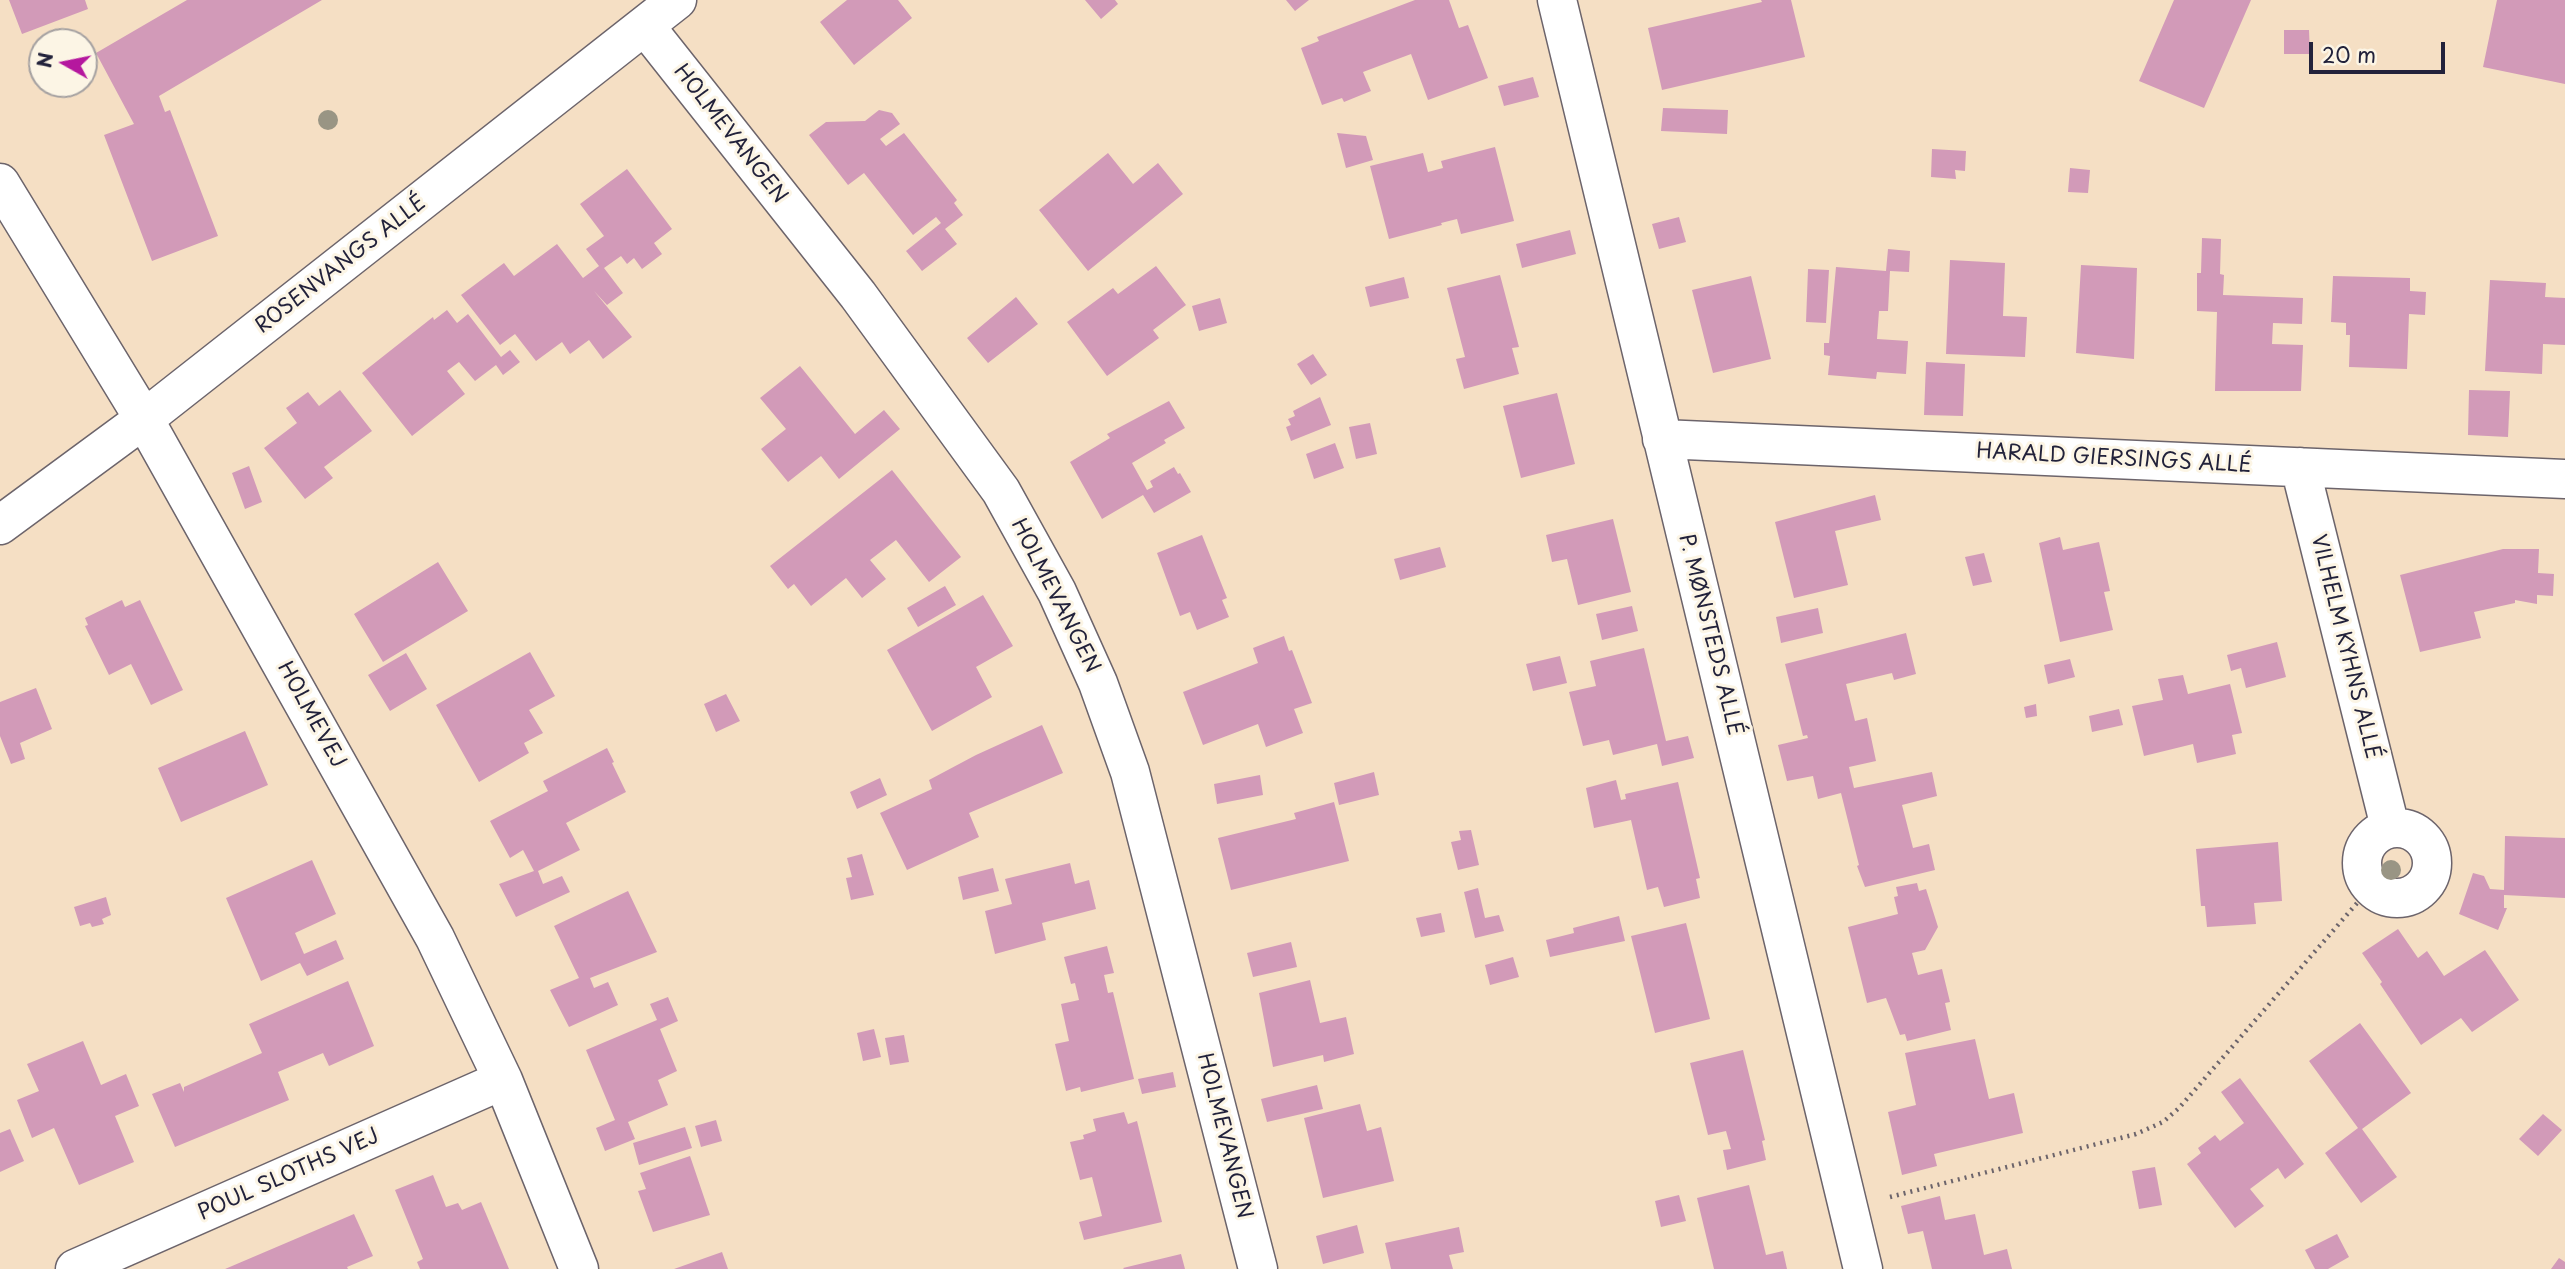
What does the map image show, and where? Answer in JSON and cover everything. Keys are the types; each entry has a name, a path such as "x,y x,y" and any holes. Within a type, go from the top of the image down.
{"street":[{"name":"ROSENVANGS ALLÉ","path":"0,525 144,419 677,0"},
{"name":"P. MØNSTEDS ALLÉ","path":"1558,0 1863,1269"},
{"name":"HOLMEVANGEN","path":"645,26 866,306 1001,491 1058,592 1098,682 1130,772 1258,1269"},
{"name":"HOLMEVEJ","path":"0,183 144,419 435,938 503,1080 579,1269"},
{"name":"HARALD GIERSINGS ALLÉ","path":"1662,439 2565,479"},
{"name":"VILHELM KYHNS ALLÉ","path":"2300,467 2390,827"},
{"path":"2390,827 2404,828 2417,833 2427,842 2432,856 2432,869 2427,882 2417,893 2405,898 2391,898 2371,887 2362,870 2362,856 2367,843 2377,833 2390,827"},
{"name":"POUL SLOTHS VEJ","path":"75,1269 503,1080"}],"path":[{"path":"1848,1208 2136,1134 2163,1122 2179,1108 2371,887"}],"building":[{"path":"9,0 85,0 88,9 38,28 28,28 28,32 22,34"},
{"path":"187,0 322,0 159,96 165,112 170,110 218,236 152,261 104,135 134,124 98,57 98,52"},
{"path":"847,0 898,0 912,18 854,65 820,22"},
{"path":"1085,0 1115,0 1118,4 1101,19"},
{"path":"1286,0 1309,0 1295,11"},
{"path":"1415,0 1449,0 1459,28 1468,25 1488,78 1428,100 1411,54 1363,72 1371,91 1344,102 1342,98 1322,105 1301,48 1319,41 1317,37"},
{"path":"1761,0 1791,0 1805,57 1662,90 1648,28 1762,2"},
{"path":"2174,0 2251,0 2204,108 2139,81"},
{"path":"2497,0 2565,0 2565,84 2483,67"},
{"path":"2284,30 2309,30 2310,54 2284,54"},
{"path":"1533,77 1539,97 1504,106 1498,86"},
{"path":"1663,108 1728,110 1727,134 1661,131"},
{"path":"879,110 892,113 900,124 880,139 886,146 904,133 957,200 954,203 963,215 945,229 957,244 922,271 906,251 941,223 936,217 913,235 864,173 848,185 809,135 826,122 865,121"},
{"path":"1337,133 1366,136 1373,160 1346,168"},
{"path":"1495,147 1514,221 1461,234 1457,219 1389,239 1370,166 1423,153 1428,172 1443,168 1441,161"},
{"path":"1932,149 1966,151 1965,171 1955,170 1956,179 1931,177"},
{"path":"1108,153 1133,184 1158,163 1183,194 1088,271 1039,210"},
{"path":"2070,168 2090,170 2088,193 2068,192"},
{"path":"627,169 672,229 654,243 662,254 642,269 634,258 627,264 621,256 604,268 623,293 607,305 594,291 632,337 603,359 589,340 570,354 562,342 536,361 515,334 500,345 461,295 504,263 514,276 557,244 583,278 599,266 586,249 604,236 580,204"},
{"path":"1679,217 1686,242 1659,249 1652,224"},
{"path":"1570,230 1576,254 1522,268 1516,244"},
{"path":"2202,238 2221,239 2220,274 2224,275 2223,295 2303,298 2302,324 2273,323 2272,344 2303,345 2301,391 2215,391 2217,312 2197,311 2197,273 2201,273"},
{"path":"1888,249 1910,251 1909,272 1890,271 1888,311 1879,311 1877,339 1908,341 1906,374 1877,372 1876,379 1828,375 1830,356 1824,355 1824,343 1829,343 1836,267 1886,271"},
{"path":"1950,260 2005,263 2003,316 2027,317 2025,357 1946,354"},
{"path":"2081,265 2137,268 2134,359 2076,353"},
{"path":"1156,266 1186,305 1153,330 1159,338 1107,376 1067,322 1113,288 1118,294"},
{"path":"1808,269 1829,270 1826,323 1806,322"},
{"path":"1500,275 1519,347 1512,348 1519,374 1464,389 1456,359 1465,357 1447,288"},
{"path":"1751,276 1771,359 1713,373 1692,290"},
{"path":"2333,276 2410,278 2410,291 2426,292 2425,315 2409,314 2407,369 2349,367 2350,335 2346,335 2346,323 2331,322"},
{"path":"1404,277 1409,298 1370,307 1365,287"},
{"path":"2490,280 2546,283 2545,297 2565,298 2565,345 2543,344 2542,374 2485,371"},
{"path":"1016,297 1038,324 988,363 967,338"},
{"path":"1220,298 1227,323 1199,331 1192,306"},
{"path":"447,310 457,323 468,314 501,357 510,350 520,362 503,375 496,365 475,381 459,362 447,371 465,394 412,436 362,373 433,317 434,320"},
{"path":"1313,354 1327,375 1311,385 1297,364"},
{"path":"1926,362 1965,364 1963,416 1924,415"},
{"path":"800,366 855,434 884,410 900,429 839,479 821,456 788,482 761,449 786,429 760,398"},
{"path":"340,390 372,431 324,467 333,478 305,499 264,448 297,423 286,408 308,392 319,406"},
{"path":"2469,390 2510,391 2508,437 2468,435"},
{"path":"1557,393 1575,464 1521,478 1503,406"},
{"path":"1320,397 1331,425 1291,441 1286,427 1291,425 1288,419 1295,416 1293,411"},
{"path":"1169,401 1185,428 1132,463 1147,490 1153,487 1150,481 1174,467 1191,492 1154,513 1143,495 1102,519 1070,462 1110,438 1107,434"},
{"path":"1370,423 1377,454 1356,459 1349,427"},
{"path":"1335,443 1344,468 1314,479 1306,454"},
{"path":"249,466 262,502 245,509 232,473"},
{"path":"892,470 961,557 929,582 896,540 870,560 886,579 862,598 846,578 811,606 794,584 788,589 770,566"},
{"path":"1875,495 1881,520 1835,531 1848,585 1794,598 1775,522"},
{"path":"1613,519 1631,592 1578,605 1567,559 1552,562 1546,535"},
{"path":"1202,535 1227,598 1222,600 1229,617 1197,630 1190,612 1180,616 1157,553"},
{"path":"2060,537 2063,550 2099,542 2110,591 2104,592 2113,630 2060,642 2039,543"},
{"path":"1440,547 1446,567 1400,580 1394,559"},
{"path":"2503,549 2539,549 2538,573 2554,574 2553,596 2537,595 2537,604 2515,600 2515,603 2474,612 2481,638 2420,652 2400,575"},
{"path":"1984,553 1992,582 1973,586 1965,557"},
{"path":"438,562 468,611 383,662 354,614"},
{"path":"945,586 956,605 918,627 907,608"},
{"path":"983,595 1013,646 976,667 992,697 932,731 887,650"},
{"path":"122,600 125,607 140,600 183,690 151,705 131,664 109,675 85,626 88,625 85,618"},
{"path":"1632,606 1638,631 1602,640 1596,614"},
{"path":"1818,608 1823,633 1781,643 1776,617"},
{"path":"1906,633 1916,674 1894,680 1892,673 1846,684 1855,721 1867,718 1876,761 1849,767 1854,788 1932,772 1937,796 1902,805 1913,848 1929,844 1935,870 1865,887 1857,866 1859,865 1841,793 1818,799 1813,776 1787,781 1778,745 1808,738 1807,735 1803,736 1785,664"},
{"path":"1284,636 1312,703 1294,709 1303,733 1266,747 1258,724 1203,745 1183,692 1258,663 1253,648"},
{"path":"2277,642 2286,677 2246,688 2241,668 2231,671 2227,655"},
{"path":"1644,648 1666,741 1688,736 1694,758 1662,766 1657,744 1613,755 1609,740 1583,746 1569,692 1596,686 1590,661"},
{"path":"530,652 555,696 529,710 543,733 524,743 529,753 479,782 436,705"},
{"path":"406,653 427,689 390,711 368,675"},
{"path":"1560,656 1567,683 1533,691 1526,664"},
{"path":"2070,659 2075,677 2048,684 2044,665"},
{"path":"2183,675 2188,694 2230,684 2242,733 2232,735 2236,754 2197,763 2193,744 2144,756 2132,706 2163,700 2158,679"},
{"path":"36,688 52,729 20,743 25,759 11,764 0,736 0,702"},
{"path":"726,694 740,721 716,732 704,704"},
{"path":"2036,704 2037,716 2026,718 2024,707"},
{"path":"2119,709 2123,725 2092,732 2089,716"},
{"path":"1042,725 1063,773 969,813 979,837 907,870 880,813 932,789 929,780"},
{"path":"245,731 268,785 181,822 158,768"},
{"path":"607,748 626,792 566,823 580,850 538,871 543,884 562,876 570,892 516,917 499,884 534,871 523,850 510,858 490,821 548,791 543,781"},
{"path":"1374,772 1379,795 1339,805 1334,783"},
{"path":"1260,775 1263,795 1217,804 1214,784"},
{"path":"880,778 887,795 857,809 850,792"},
{"path":"1616,780 1621,800 1626,799 1625,794 1678,782 1700,878 1696,879 1700,898 1664,907 1658,887 1647,890 1631,820 1594,828 1586,788"},
{"path":"1334,802 1349,861 1231,890 1218,838 1296,819 1294,813"},
{"path":"1471,830 1479,865 1458,870 1451,842 1461,840 1459,831"},
{"path":"2505,836 2565,838 2565,898 2504,895 2504,908 2507,908 2498,930 2459,914 2473,873 2484,876 2490,889 2504,890"},
{"path":"2278,842 2282,901 2254,903 2256,924 2207,927 2205,906 2201,906 2196,849"},
{"path":"862,854 874,895 851,900 846,878 852,877 847,858"},
{"path":"312,860 336,914 295,933 304,954 336,940 344,959 307,976 300,963 261,981 226,898"},
{"path":"1070,863 1075,884 1089,880 1096,909 1042,923 1046,940 995,954 985,911 1012,904 1005,879"},
{"path":"993,868 999,891 963,900 958,877"},
{"path":"1917,883 1919,891 1926,889 1938,927 1925,950 1912,953 1918,975 1942,969 1950,1002 1945,1003 1951,1030 1907,1041 1905,1034 1900,1035 1886,998 1867,1003 1848,927 1898,914 1894,897 1898,896 1896,887"},
{"path":"1478,888 1485,918 1499,915 1504,931 1475,938 1464,892"},
{"path":"628,891 657,952 590,978 594,988 608,982 618,1005 569,1027 550,990 579,978 554,926"},
{"path":"106,897 111,915 102,919 104,924 92,927 90,923 80,926 74,907"},
{"path":"1441,913 1445,932 1421,937 1416,918"},
{"path":"1619,916 1625,941 1550,957 1546,940 1574,933 1573,928"},
{"path":"1686,923 1710,1019 1655,1033 1631,936"},
{"path":"2398,929 2418,958 2427,951 2444,976 2485,950 2519,1000 2472,1032 2461,1018 2421,1045 2362,953"},
{"path":"1291,942 1297,967 1253,977 1247,953"},
{"path":"1107,946 1114,973 1104,975 1108,993 1113,992 1134,1079 1081,1092 1080,1087 1066,1091 1055,1044 1069,1041 1061,1004 1079,1000 1075,983 1071,984 1064,957"},
{"path":"1513,957 1519,977 1490,985 1485,965"},
{"path":"1310,980 1320,1023 1346,1017 1354,1054 1324,1062 1323,1055 1273,1067 1259,993"},
{"path":"348,981 374,1046 329,1066 323,1053 278,1072 289,1100 175,1147 152,1094 180,1083 184,1092 184,1087 262,1053 249,1024"},
{"path":"668,997 678,1021 660,1029 677,1071 658,1080 668,1105 628,1122 635,1139 605,1151 596,1128 615,1120 586,1050 657,1020 650,1004"},
{"path":"2360,1023 2411,1093 2362,1129 2397,1177 2361,1203 2325,1153 2358,1128 2309,1061"},
{"path":"874,1029 881,1057 863,1061 857,1033"},
{"path":"904,1035 909,1062 890,1065 885,1038"},
{"path":"1975,1039 1989,1099 2014,1093 2023,1133 1934,1154 1937,1166 1902,1175 1888,1112 1916,1105 1905,1053"},
{"path":"83,1041 101,1085 126,1074 139,1106 115,1116 134,1162 79,1185 54,1128 32,1138 17,1100 39,1091 27,1064"},
{"path":"1743,1050 1765,1140 1762,1141 1766,1160 1727,1170 1723,1150 1731,1149 1726,1131 1708,1135 1690,1063"},
{"path":"1173,1072 1176,1087 1142,1094 1138,1079"},
{"path":"2240,1078 2304,1164 2285,1179 2278,1168 2250,1189 2264,1206 2235,1228 2187,1164 2201,1153 2198,1148 2215,1135 2220,1141 2244,1123 2221,1092"},
{"path":"1317,1085 1323,1109 1267,1122 1261,1099"},
{"path":"1360,1104 1367,1131 1381,1127 1394,1181 1323,1198 1304,1118"},
{"path":"1124,1112 1128,1124 1137,1121 1162,1222 1084,1240 1079,1222 1102,1216 1092,1177 1080,1180 1070,1142 1084,1139 1083,1135 1096,1131 1093,1119"},
{"path":"2543,1114 2562,1130 2538,1156 2519,1139"},
{"path":"716,1120 722,1141 701,1147 695,1126"},
{"path":"685,1127 692,1148 639,1165 633,1143"},
{"path":"10,1129 24,1161 0,1172 0,1133"},
{"path":"690,1156 710,1215 653,1232 638,1191 646,1189 640,1173"},
{"path":"2155,1167 2162,1205 2139,1209 2132,1171"},
{"path":"433,1175 446,1207 458,1203 462,1210 481,1202 509,1269 420,1269 417,1262 423,1259 395,1190"},
{"path":"1749,1185 1766,1255 1783,1251 1787,1269 1714,1269 1697,1198"},
{"path":"1679,1195 1686,1221 1661,1227 1655,1201"},
{"path":"1940,1196 1945,1220 1975,1214 1984,1255 2007,1249 2012,1269 1932,1269 1923,1231 1908,1234 1901,1206"},
{"path":"354,1214 373,1256 347,1267 348,1269 225,1269"},
{"path":"1357,1225 1364,1253 1323,1264 1316,1236"},
{"path":"1459,1227 1464,1252 1449,1255 1453,1269 1391,1269 1385,1243"},
{"path":"2337,1234 2349,1257 2328,1269 2315,1269 2305,1250"},
{"path":"722,1252 728,1269 674,1269"},
{"path":"1181,1254 1185,1269 1123,1268"},
{"path":"2559,1258 2565,1262 2565,1269 2551,1269"}]}
